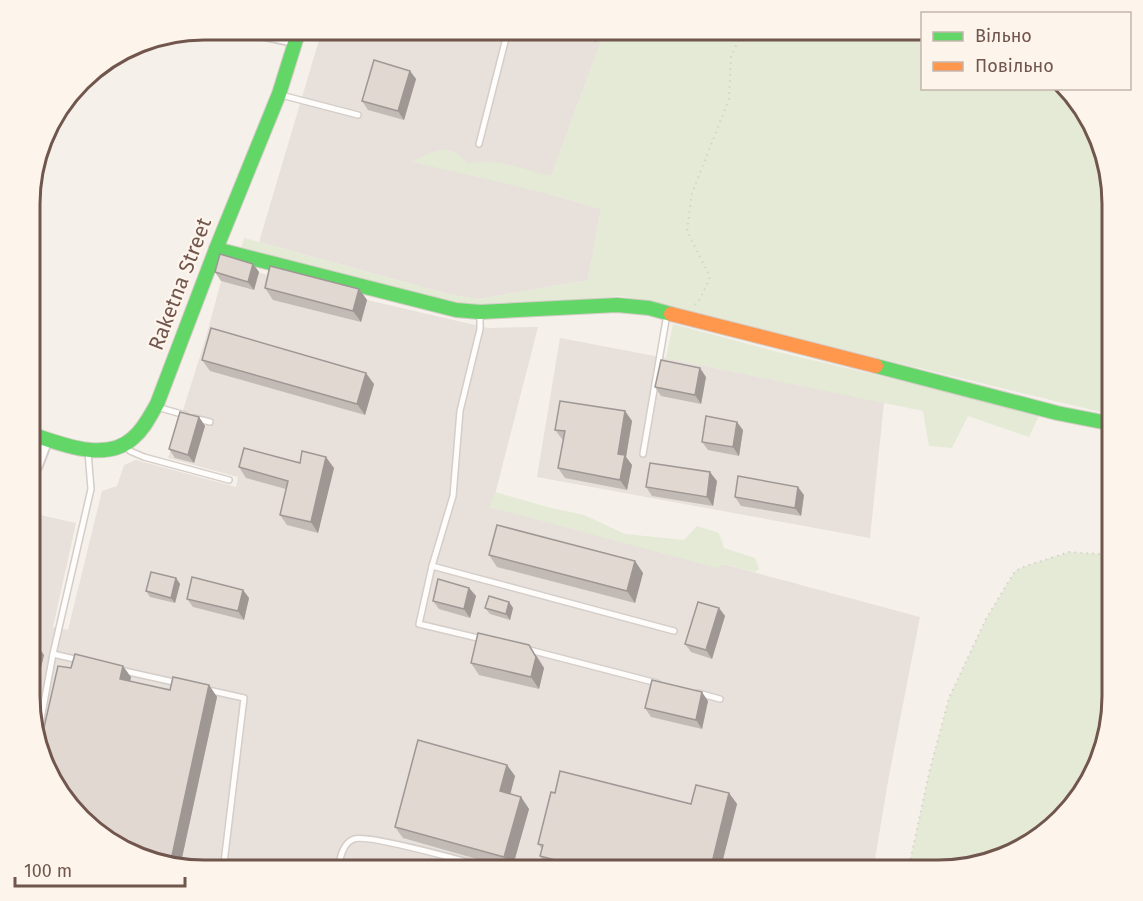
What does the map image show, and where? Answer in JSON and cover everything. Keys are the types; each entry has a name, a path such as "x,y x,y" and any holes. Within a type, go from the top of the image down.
{"street":[{"name":"Raketna Street","path":"124,444 138,433 155,407 279,94 295,40"},
{"path":"216,249 456,310 480,312 617,305 649,308 1057,413 1102,422"},
{"path":"40,437 88,450 106,450 124,444"},
{"path":"41,456 47,439"}],"lane":[{"path":"479,144 505,40"},
{"path":"279,94 358,114"},
{"path":"480,312 480,329 460,411 453,496 432,566 419,624 485,639"},
{"path":"642,454 668,313"},
{"path":"155,407 210,422"},
{"path":"124,444 130,451 144,458 229,480"},
{"path":"42,714 53,654 91,489 88,450"},
{"path":"432,566 674,631"},
{"path":"518,647 663,684"},
{"path":"53,654 87,662"},
{"path":"109,667 188,685"},
{"path":"199,688 244,698 224,860"},
{"path":"686,690 720,699"},
{"path":"340,860 346,844 354,838 391,843 457,860"}],"path":[{"path":"687,318 700,299 710,277 687,231 692,194 729,99 731,56 739,41"},
{"path":"910,860 928,773 949,698 986,619 1015,571 1069,552 1102,554"}],"shaded area":[{"path":"319,40 601,41 545,193 601,209 588,280 479,299 452,295 259,242"},
{"path":"226,263 278,278 488,328 538,327 493,502 920,617 875,860 194,860 162,855 142,848 122,839 96,820 74,796 62,778 53,759 44,728 41,707 41,515 76,523 53,627 68,630 102,491 117,486 124,465 136,460 236,487 238,477 168,458 206,337"},
{"path":"560,338 884,402 870,538 537,477"}],"green space":[{"path":"601,41 921,41 921,90 1055,90 1075,113 1086,132 1094,152 1101,183 1102,412 621,296 489,307 450,303 241,248 244,238 452,295 479,299 588,280 601,209 545,193 412,162 428,154 445,150 457,154 467,163 500,163 551,176"},
{"path":"673,324 778,352 1040,413 1029,437 968,416 952,448 929,446 923,411 666,358"},
{"path":"495,492 584,515 625,534 684,540 697,526 719,533 724,548 755,558 759,569 755,572 724,564 717,568 489,508"},
{"path":"1069,552 1102,554 1102,707 1094,749 1075,788 1047,820 1030,833 991,852 970,857 949,860 910,860 929,773 949,698 986,619 1015,571"}],"building":[{"path":"374,60 410,71 398,111 362,101"},
{"path":"220,254 253,264 248,282 215,272"},
{"path":"270,266 359,289 353,311 265,288"},
{"path":"211,328 366,373 357,404 202,360"},
{"path":"661,360 700,368 695,395 655,387"},
{"path":"560,401 625,411 618,454 625,455 620,480 558,468 565,431 555,430"},
{"path":"180,412 199,417 188,455 169,449"},
{"path":"706,416 737,422 733,447 702,442"},
{"path":"244,448 300,463 302,451 326,457 311,522 280,515 288,481 239,467"},
{"path":"650,463 710,472 707,497 646,487"},
{"path":"738,476 798,487 795,508 735,497"},
{"path":"497,525 635,561 627,591 489,555"},
{"path":"151,572 176,578 171,598 146,591"},
{"path":"192,577 243,590 238,611 187,599"},
{"path":"438,579 469,588 464,609 433,601"},
{"path":"489,596 509,602 506,614 485,608"},
{"path":"698,602 719,608 706,650 685,644"},
{"path":"478,633 529,645 536,657 531,677 471,663"},
{"path":"75,654 123,666 120,679 170,690 173,677 209,685 172,857 122,839 96,820 74,796 57,769 44,728 58,666 71,668"},
{"path":"652,680 702,692 696,720 645,708"},
{"path":"418,740 507,765 500,791 521,797 504,857 395,827"},
{"path":"560,771 691,804 696,785 729,793 713,860 555,860 540,856 543,845 538,844 551,792 555,793"}],"traffic: fast":[{"path":"40,437 83,449 110,449 133,438 146,422 157,404 216,249 279,94 296,40"},
{"path":"216,249 456,310 480,312 617,305 649,308 671,314"},
{"path":"876,366 1057,413 1102,422"}],"traffic: slow":[{"path":"671,314 876,366"}]}
